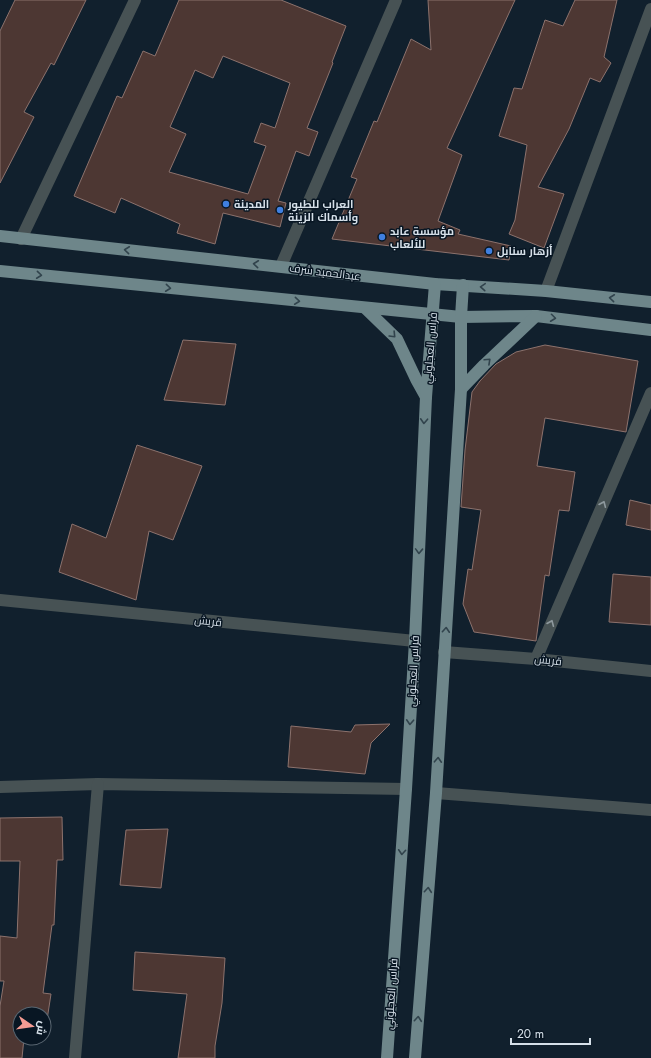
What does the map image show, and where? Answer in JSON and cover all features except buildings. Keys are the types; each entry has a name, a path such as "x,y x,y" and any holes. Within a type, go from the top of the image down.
{"main road":[{"name":"عبدالحميد شرف","path":"0,236 435,284 463,285 651,302"},
{"path":"0,271 461,317 536,316 651,330"},
{"name":"فراس العجلوني","path":"387,1058 406,789 415,641 426,397 435,284"},
{"path":"415,1058 436,794 461,389 461,317 463,285"},
{"path":"365,308 397,339 426,397"},
{"path":"461,389 536,316"}],"street":[{"path":"20,239 135,0"},
{"path":"281,266 396,0"},
{"path":"546,292 651,9"},
{"path":"536,658 651,393"},
{"name":"قريش","path":"0,600 415,641"},
{"name":"قريش","path":"444,652 536,658 651,671"},
{"path":"0,786 98,784 406,789"},
{"path":"75,1058 98,784"},
{"path":"436,794 651,810"}],"place":[{"name":"المدينة","path":"226,204"},
{"name":"العراب للطيور وأسماك الزينة","path":"280,210"},
{"name":"مؤسسة عابد للألعاب","path":"382,237"},
{"name":"أزهار سنابل","path":"489,251"}]}
